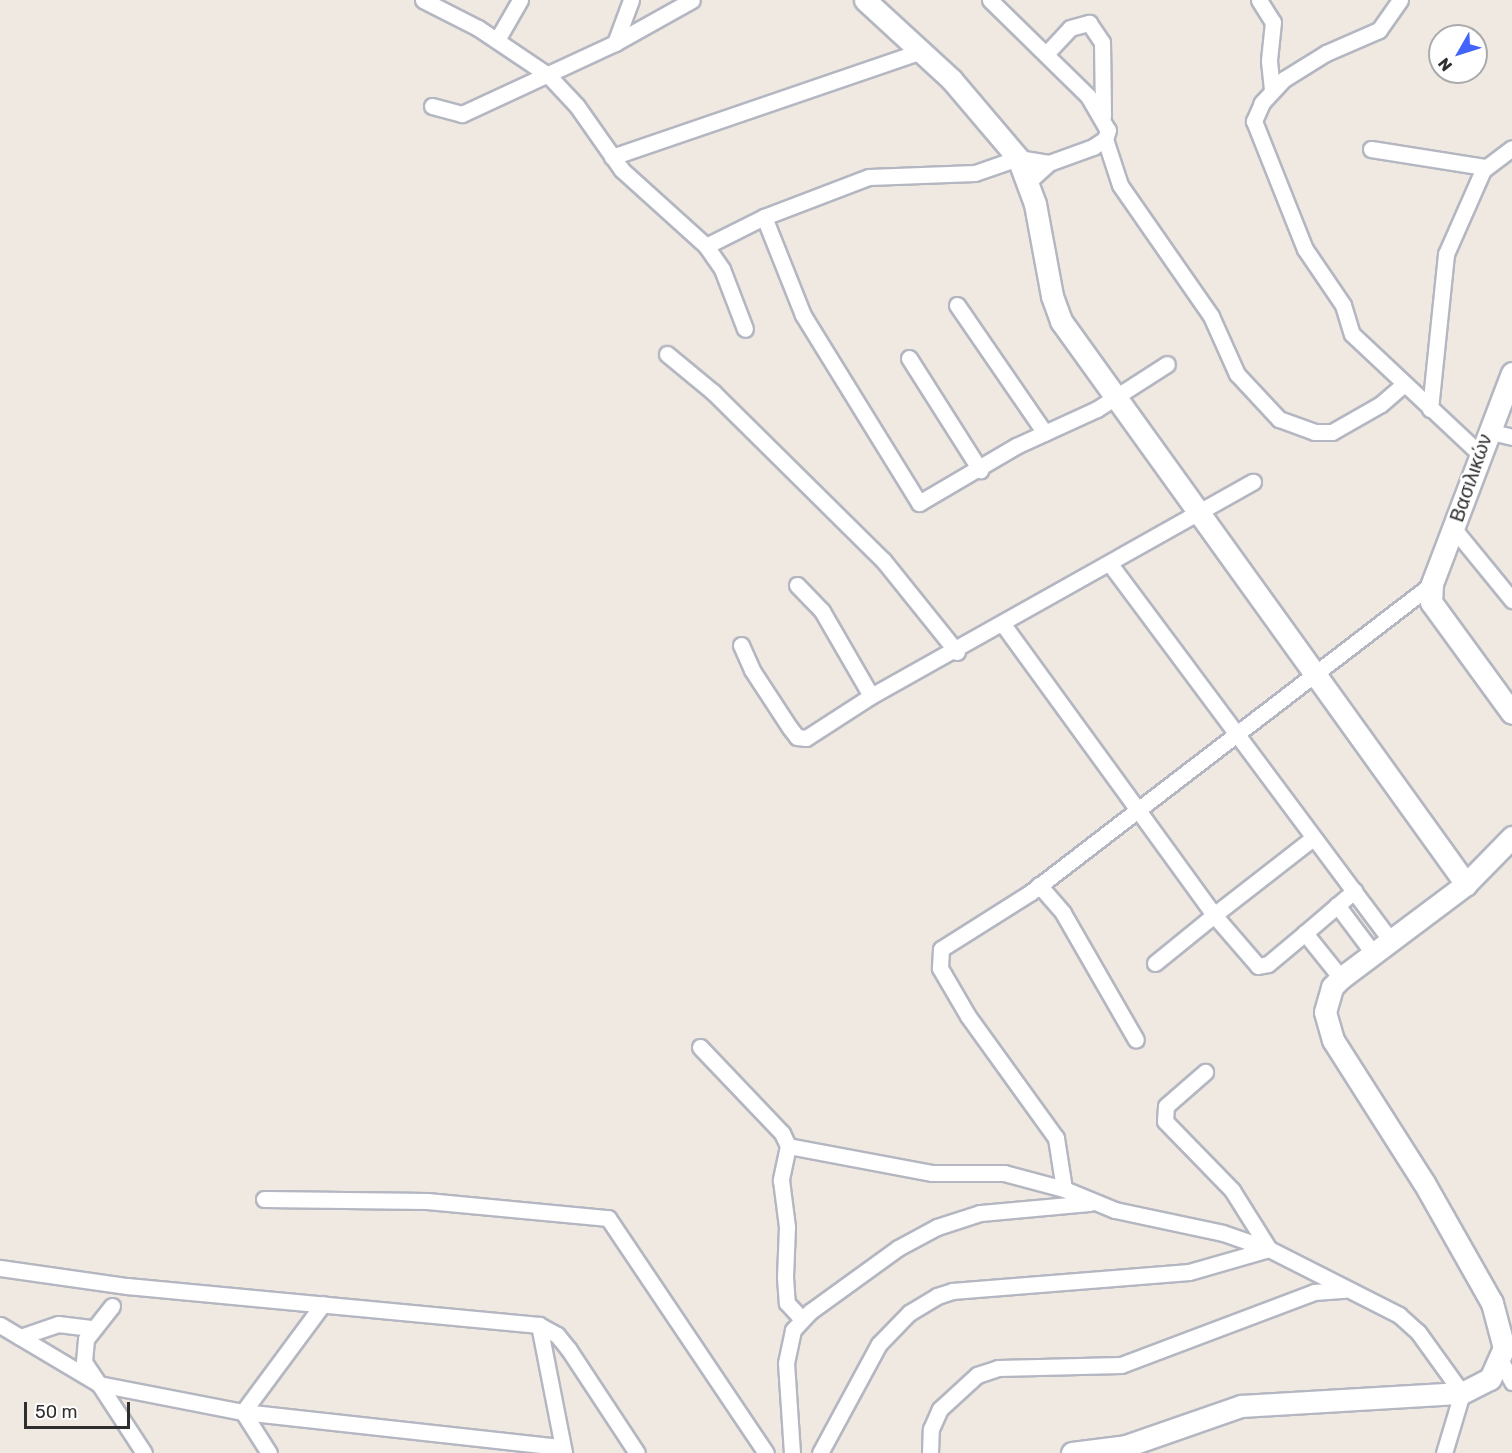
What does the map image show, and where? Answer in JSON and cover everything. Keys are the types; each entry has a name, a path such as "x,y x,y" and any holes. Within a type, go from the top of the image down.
{"street":[{"path":"423,0 496,40 548,75 577,106 612,157 706,246 722,269 745,329"},
{"path":"496,40 520,0"},
{"path":"615,43 631,0"},
{"path":"432,106 462,114 615,43 692,0"},
{"path":"865,0 921,51 987,117 1018,158 1029,181 1055,308 1114,398 1316,670 1466,884"},
{"path":"990,0 1046,54 1103,116"},
{"path":"1259,0 1273,22 1269,61 1272,91"},
{"path":"1400,0 1379,30 1326,53 1272,91 1254,121 1305,249 1343,305 1352,334 1430,410 1480,454"},
{"path":"1046,54 1070,28 1089,22 1102,42 1103,116 1108,130 1105,139 1120,185 1211,316 1237,374 1279,419 1314,432 1332,432 1381,404 1404,384"},
{"path":"612,157 921,51"},
{"path":"1029,181 1049,163 1105,139"},
{"path":"1430,410 1446,254 1485,167 1512,148"},
{"path":"1371,149 1485,167"},
{"path":"706,246 764,217 869,177 965,174 999,168 1018,158 1049,163"},
{"path":"764,217 803,315 915,499 923,502 1045,433 1114,398 1167,364"},
{"path":"957,305 1045,433"},
{"path":"667,354 713,392 883,560 957,652"},
{"path":"909,358 980,470"},
{"name":"Βασιλικών","path":"1432,584 1455,529 1487,431 1512,373"},
{"path":"1487,431 1512,436"},
{"path":"741,645 752,670 797,737 806,738 871,696 957,652 1002,623 1252,482"},
{"path":"1455,529 1512,600"},
{"path":"1110,564 1238,732 1313,838 1390,940"},
{"path":"1064,1189 1056,1138 974,1025 938,959 940,949 1039,885 1139,810 1316,670 1432,584 1435,610 1512,713"},
{"path":"797,585 822,611 871,696"},
{"path":"1002,623 1214,915 1258,966 1268,964 1354,891"},
{"path":"1512,837 1466,884 1341,978 1332,987 1325,1012 1333,1040 1492,1303 1506,1350 1512,1382"},
{"path":"1155,963 1313,838"},
{"path":"1039,885 1063,913 1136,1040"},
{"path":"1337,904 1373,953"},
{"path":"1305,933 1341,978"},
{"path":"700,1047 782,1133 788,1146 781,1180 787,1227 785,1277 787,1303 802,1319"},
{"path":"1205,1072 1166,1106 1166,1121 1232,1190 1269,1249"},
{"path":"788,1146 932,1173 1004,1173 1064,1189 1090,1203 1223,1233 1269,1249 1353,1290 1409,1322 1462,1393"},
{"path":"264,1200 427,1202 608,1218 766,1453"},
{"path":"792,1453 786,1363 793,1330 802,1319 898,1248 937,1227 980,1214 1090,1203"},
{"path":"820,1453 879,1344 909,1313 937,1296 952,1291 1190,1272 1269,1249"},
{"path":"0,1268 323,1304 539,1325 557,1335 569,1350 637,1453"},
{"path":"930,1453 931,1429 940,1409 988,1371 1121,1365 1314,1292 1353,1290"},
{"path":"243,1412 323,1304"},
{"path":"112,1306 86,1339 84,1362 144,1453"},
{"path":"20,1337 58,1324 93,1328"},
{"path":"0,1325 99,1384 243,1412 563,1450 539,1325"},
{"path":"1072,1453 1141,1442 1240,1406 1462,1393 1485,1383 1506,1350"},
{"path":"1444,1453 1462,1393"},
{"path":"243,1412 269,1453"}]}
